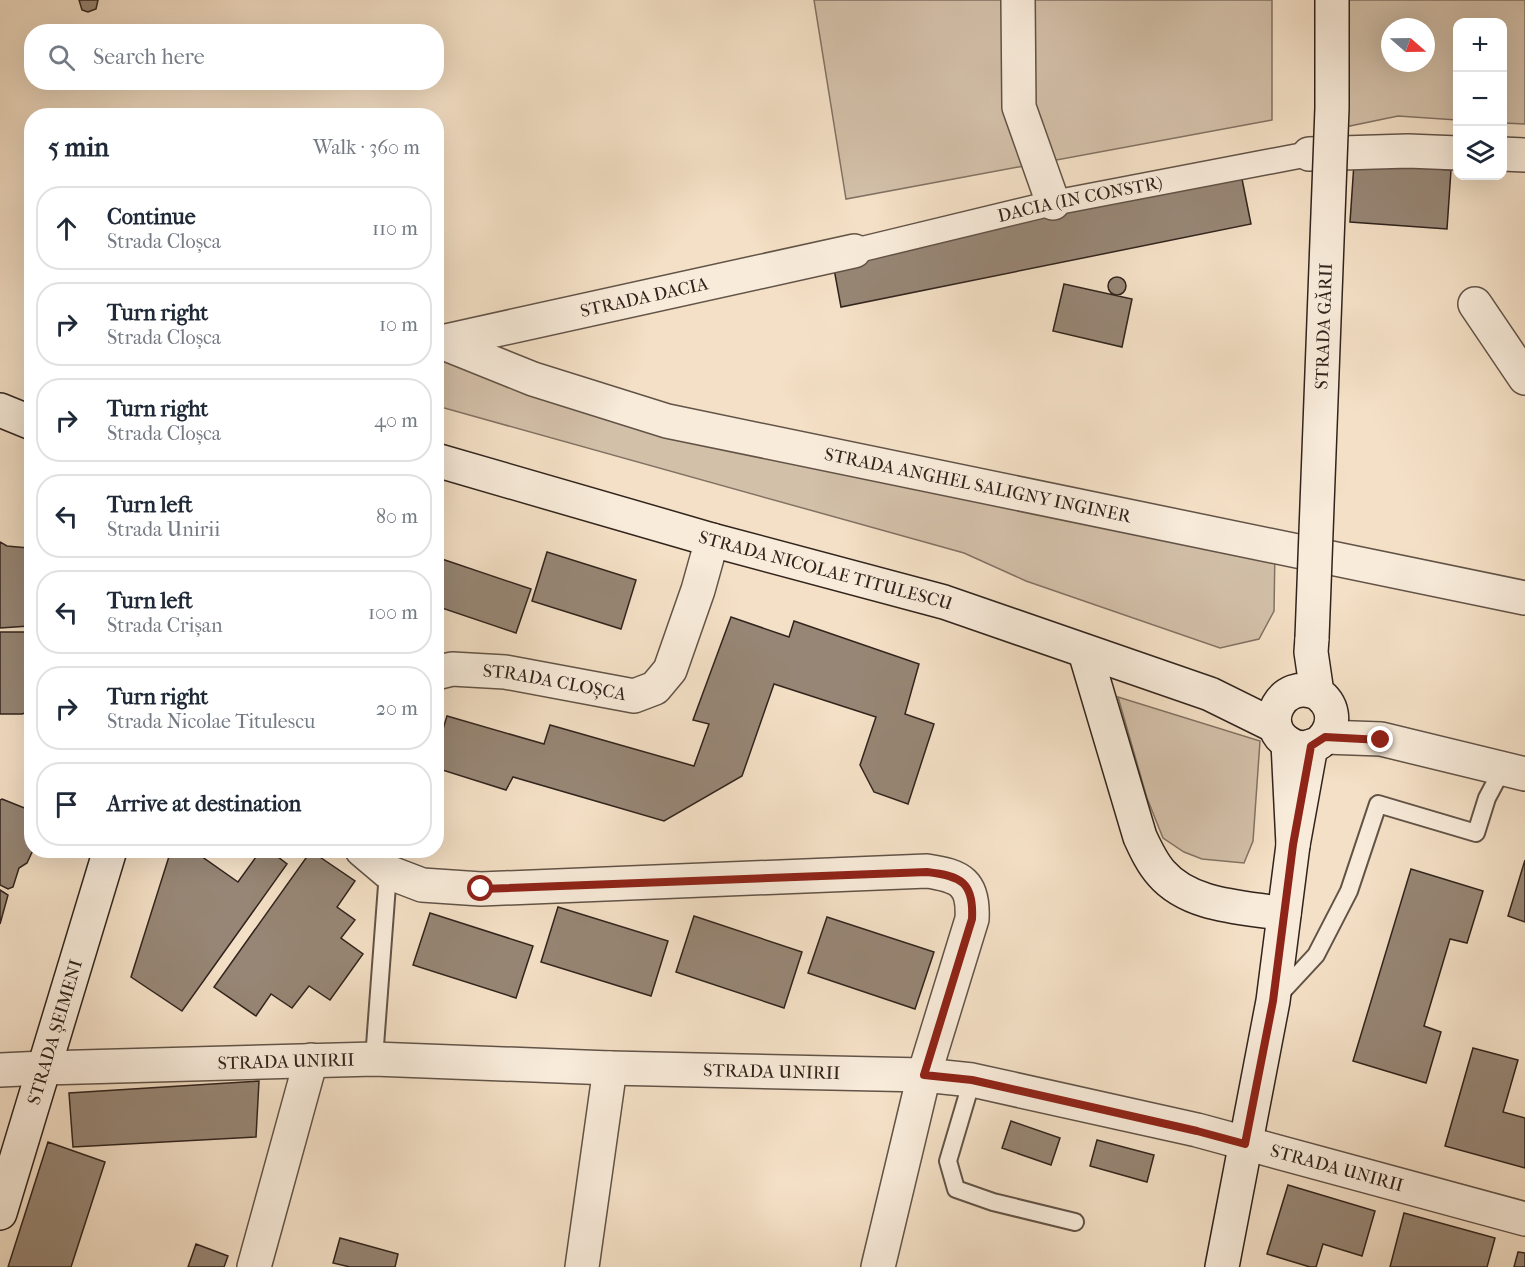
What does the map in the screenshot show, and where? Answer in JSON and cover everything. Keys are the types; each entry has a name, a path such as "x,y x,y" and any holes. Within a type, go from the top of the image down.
{"street":[{"path":"1018,0 1019,106 1053,203"},
{"name":"STRADA GĂRII","path":"1222,1267 1273,1001 1293,845 1303,719 1312,645 1332,119 1332,0"},
{"path":"1309,154 1453,153"},
{"name":"DACIA (IN CONSTR)","path":"854,251 1053,203 1309,154"},
{"path":"1507,154 1525,155"},
{"name":"STRADA DACIA","path":"444,342 854,251"},
{"path":"1475,304 1525,378"},
{"name":"STRADA ANGHEL SALIGNY INGINER","path":"444,345 533,379 668,421 1525,598"},
{"path":"0,405 24,400"},
{"path":"0,410 24,420"},
{"name":"STRADA NICOLAE TITULESCU","path":"444,462 712,540 944,602 1210,694 1381,740 1514,771"},
{"name":"STRADA CLOȘCA","path":"444,671 452,669 505,672 634,696 655,688 670,670 698,590 712,540"},
{"path":"1085,652 1140,837 1148,855 1162,874 1178,888 1199,898 1284,914"},
{"name":"STRADA ȘEIMENI","path":"3,1194 108,858"},
{"path":"371,858 388,872 422,885 481,889 927,872 948,874 965,883 973,901 972,919 924,1075 878,1267"},
{"name":"STRADA UNIRII","path":"0,1070 374,1059 610,1068 924,1075 972,1080 1197,1131 1525,1219"},
{"path":"254,1267 310,1060"},
{"path":"582,1267 610,1068"}],"lane":[{"path":"1273,1001 1316,955 1349,891 1378,804 1476,833 1487,798 1514,771"},
{"path":"374,1059 388,872"},
{"path":"972,1080 948,1161 956,1189 993,1202 1075,1222"}],"shaded area":[{"path":"814,0 1272,0 1272,120 846,199"},
{"path":"1346,0 1525,0 1525,124 1507,123 1507,18 1453,18 1453,120 1398,116 1345,127"},
{"path":"444,352 781,437 1275,548 1274,611 1259,639 1220,648 1026,581 964,553 444,408"},
{"path":"1118,697 1260,741 1253,841 1244,863 1202,859 1184,852 1163,838 1147,798"}],"building":[{"path":"79,0 98,0 96,9 88,12 82,10"},
{"path":"1354,163 1451,170 1447,229 1350,222"},
{"path":"1241,174 1251,224 841,307 832,258"},
{"path":"1117,277 1123,280 1126,286 1123,292 1117,295 1111,292 1108,286 1111,280"},
{"path":"1064,284 1132,299 1122,347 1053,331"},
{"path":"0,542 7,546 24,548 24,626 0,628"},
{"path":"547,552 636,580 621,629 532,601"},
{"path":"444,560 531,589 516,633 444,609"},
{"path":"731,617 789,637 794,621 919,664 905,714 934,724 908,804 874,792 860,765 876,717 774,684 742,776 664,821 513,777 506,790 444,771 444,726 447,716 544,744 550,725 694,766 709,724 693,720"},
{"path":"0,632 24,632 24,713 0,714"},
{"path":"0,800 24,808 24,858 29,858 27,863 19,868 13,887 8,889 0,885"},
{"path":"168,858 204,858 238,882 255,858 279,858 287,864 182,1011 131,977"},
{"path":"306,858 321,858 355,881 337,907 355,920 341,938 363,954 330,1000 309,986 292,1008 271,994 256,1016 214,987"},
{"path":"1525,860 1525,922 1508,916"},
{"path":"1411,869 1483,891 1467,943 1450,939 1424,1026 1441,1032 1426,1083 1353,1061"},
{"path":"0,890 8,895 0,924"},
{"path":"558,907 668,941 651,996 541,962"},
{"path":"430,913 533,946 516,998 413,965"},
{"path":"694,916 802,952 784,1008 676,972"},
{"path":"827,917 934,952 915,1009 808,973"},
{"path":"1473,1048 1518,1060 1503,1112 1525,1118 1525,1168 1445,1146"},
{"path":"259,1081 256,1137 73,1147 69,1093"},
{"path":"1011,1121 1060,1138 1051,1165 1002,1148"},
{"path":"1097,1140 1154,1155 1147,1182 1090,1166"},
{"path":"48,1142 105,1162 71,1267 8,1267"},
{"path":"1288,1185 1375,1211 1362,1256 1323,1244 1316,1267 1310,1267 1267,1254"},
{"path":"1404,1213 1495,1238 1487,1267 1390,1267"},
{"path":"340,1238 398,1254 395,1267 350,1267 333,1263"},
{"path":"196,1244 228,1256 224,1267 188,1267"},
{"path":"1518,1252 1525,1253 1525,1267 1514,1267"}],"route":[{"path":"481,889 927,872 948,874 965,883 973,901 972,919 924,1075 972,1080 1245,1144 1273,1001 1293,845 1311,746 1325,737 1381,740"}]}
